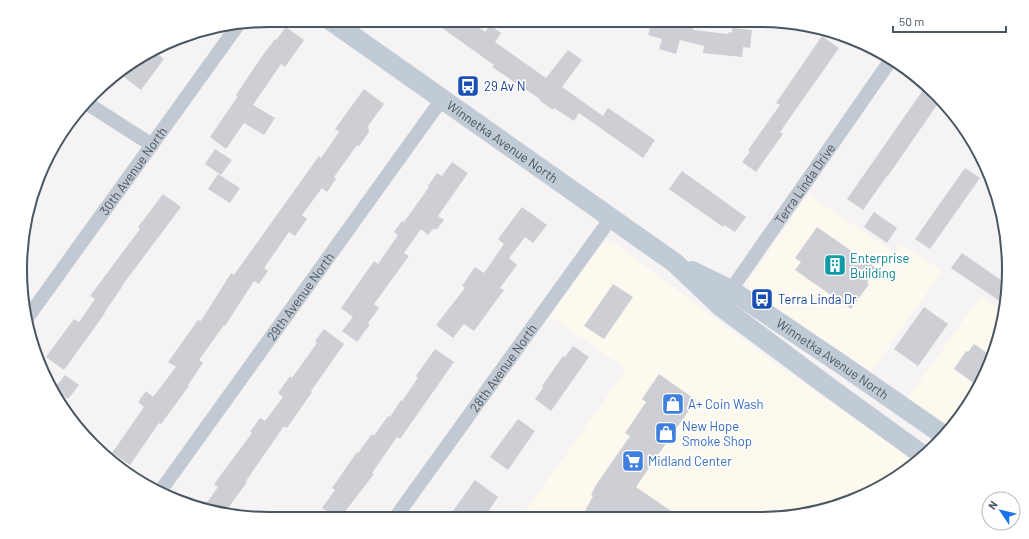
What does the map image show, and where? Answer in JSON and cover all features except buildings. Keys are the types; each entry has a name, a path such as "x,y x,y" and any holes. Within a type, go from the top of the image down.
{"main road":[{"name":"Winnetka Avenue North","path":"340,27 726,298 841,364 939,432"},
{"name":"Winnetka Avenue North","path":"726,298 826,386 919,452"}],"street":[{"name":"30th Avenue North","path":"31,313 235,30"},
{"name":"Terra Linda Drive","path":"726,298 888,64"},
{"name":"29th Avenue North","path":"163,487 442,99"},
{"path":"91,106 152,145"},
{"name":"28th Avenue North","path":"399,512 610,218"}],"shaded area":[{"path":"808,194 895,253 901,244 942,271 871,372 749,291 748,285 750,279"},
{"path":"609,241 616,244 772,361 912,458 881,480 852,494 822,504 791,510 760,512 525,512 626,369 550,316 602,244"},
{"path":"981,296 999,309 994,332 984,362 970,391 944,427 906,400"}],"place":[{"name":"29 Av N","path":"468,86"},
{"name":"Enterprise Building","path":"835,265"},
{"name":"Terra Linda Dr","path":"762,299"},
{"name":"A+ Coin Wash","path":"673,404"},
{"name":"New Hope Smoke Shop","path":"666,433"},
{"name":"Midland Center","path":"633,461"}]}
